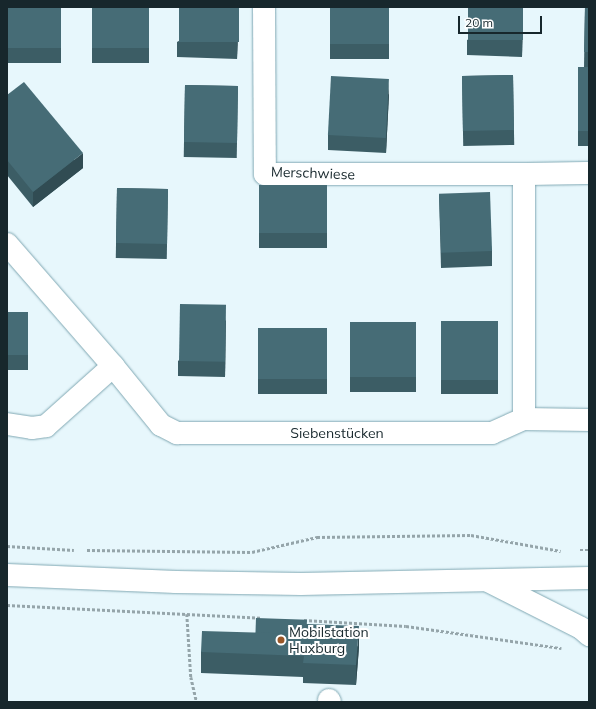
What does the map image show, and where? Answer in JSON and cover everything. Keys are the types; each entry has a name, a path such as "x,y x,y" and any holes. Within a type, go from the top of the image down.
{"street":[{"name":"Merschwiese","path":"264,7 265,174 589,173"},
{"path":"524,174 524,420"},
{"name":"Siebenstücken","path":"7,244 114,366 161,425 177,433 492,433 524,420 589,420"},
{"path":"7,424 32,428 46,426 114,366"},
{"path":"7,575 215,583 488,581 589,578"},
{"path":"488,581 581,628 589,635"}],"path":[{"path":"83,550 252,552 317,537 471,535 568,551"},
{"path":"7,546 75,550"},
{"path":"575,551 589,550"},
{"path":"7,605 265,618"},
{"path":"187,614 191,677 197,702"},
{"path":"297,620 406,626 564,649"}],"building":[{"path":"7,7 61,7 61,48 7,48"},
{"path":"92,7 149,7 149,48 92,48"},
{"path":"179,7 239,7 239,42 179,42"},
{"path":"330,7 389,7 389,44 330,44"},
{"path":"468,7 523,7 523,40 468,40"},
{"path":"585,7 589,7 589,52 584,52"},
{"path":"578,67 589,67 589,131 578,131"},
{"path":"513,75 514,130 463,131 462,76"},
{"path":"331,76 389,79 386,138 328,135"},
{"path":"24,82 83,153 33,192 7,160 7,95"},
{"path":"185,85 238,86 237,143 184,142"},
{"path":"259,185 327,185 327,233 259,233"},
{"path":"117,188 168,189 167,244 116,243"},
{"path":"490,192 492,251 441,253 439,194"},
{"path":"180,304 226,305 225,362 179,361"},
{"path":"7,312 28,312 28,355 7,355"},
{"path":"441,321 498,321 498,380 441,380"},
{"path":"350,322 416,322 416,377 350,377"},
{"path":"258,328 327,328 327,379 258,379"},
{"path":"256,618 307,620 306,635 255,633"},
{"path":"307,624 359,626 356,665 303,663 304,656 201,652 202,631 306,634"}],"place":[{"name":"Mobilstation Huxburg","path":"281,640"}]}
